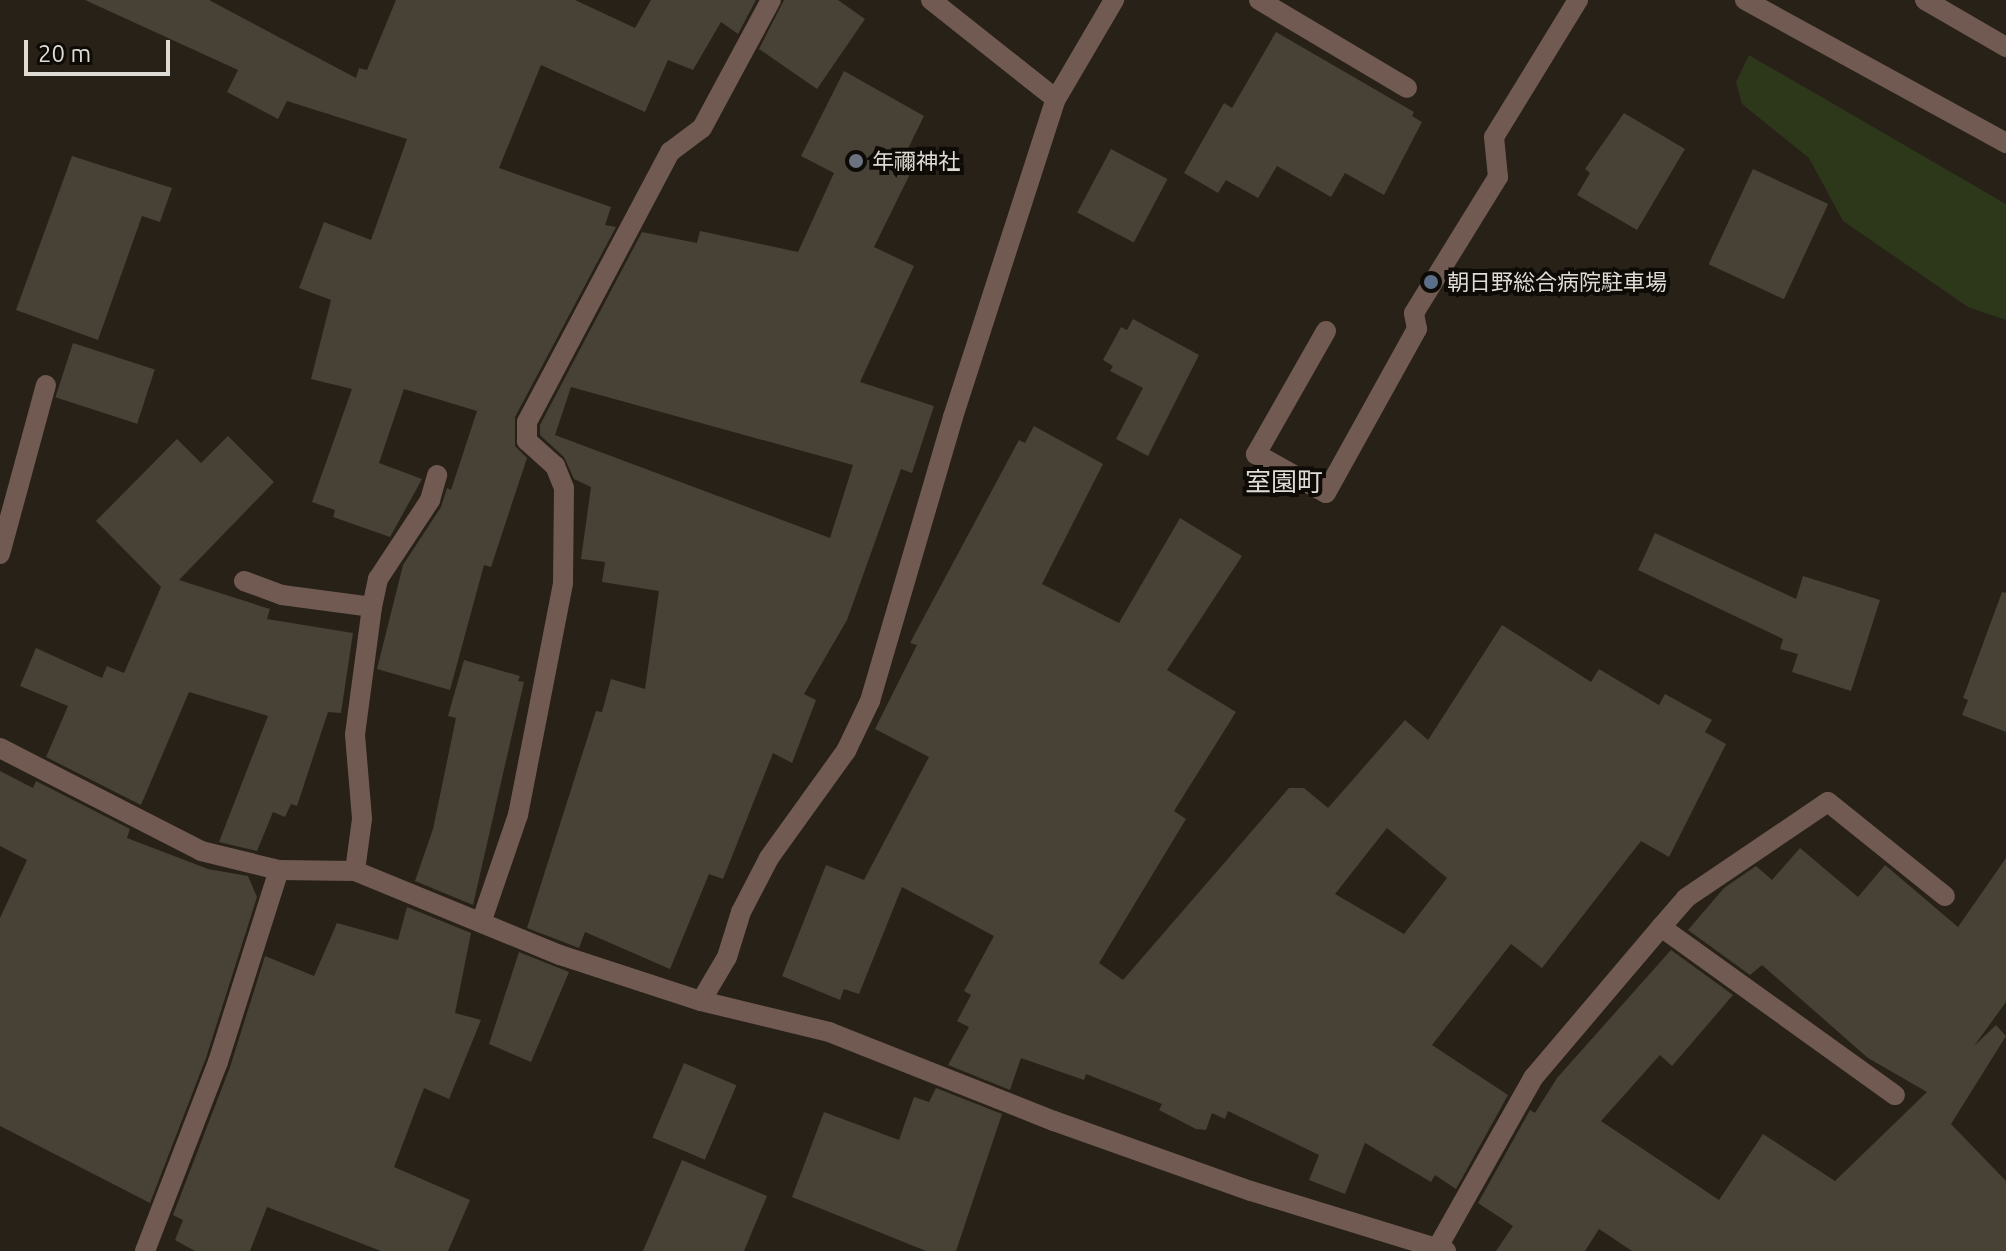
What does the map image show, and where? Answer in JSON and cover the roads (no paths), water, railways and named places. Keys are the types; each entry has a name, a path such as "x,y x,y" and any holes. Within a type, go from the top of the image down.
{"street":[{"path":"482,920 518,815 563,583 564,488 555,466 527,441 527,422 670,152 702,128 771,0"},
{"path":"931,0 1056,99"},
{"path":"701,1001 727,957 741,912 769,858 846,751 870,701 953,417 1056,99 1114,0"},
{"path":"1259,0 1407,88"},
{"path":"1326,331 1256,454 1326,493 1417,329 1414,313 1498,177 1494,137 1578,0"},
{"path":"1745,0 2006,143"},
{"path":"1925,0 2006,47"},
{"path":"0,554 46,385"},
{"path":"355,871 362,819 355,735 372,607 378,579 430,500 437,475"},
{"path":"244,581 282,595 372,607"},
{"path":"0,748 201,851 279,870 355,871 482,920 560,955 701,1001 829,1032 1054,1121 1251,1191 1442,1248 1533,1078 1686,898 1828,802 1945,896"},
{"path":"145,1251 218,1062 279,870"},
{"path":"1661,927 1895,1095"}],"place":[{"name":"年禰神社","path":"856,161"},
{"name":"朝日野総合病院駐車場","path":"1431,282"}],"district":[{"name":"室園町","path":"1284,482"}]}
